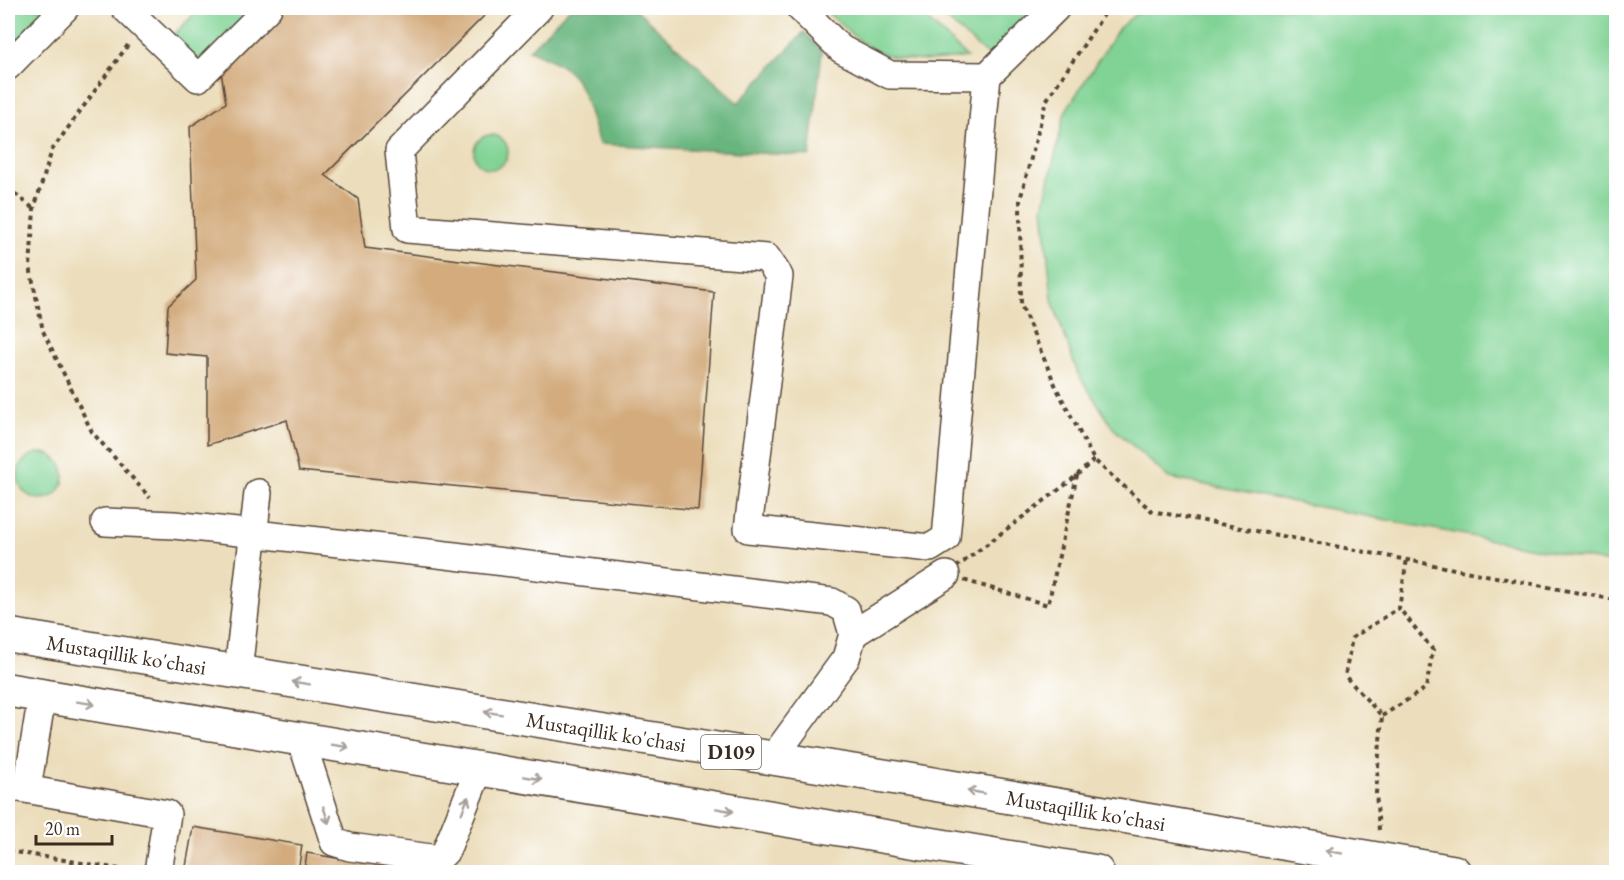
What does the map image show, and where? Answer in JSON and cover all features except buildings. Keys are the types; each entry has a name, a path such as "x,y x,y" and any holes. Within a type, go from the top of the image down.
{"main road":[{"name":"Mustaqillik ko'chasi","path":"8,635 773,758 1454,873"},
{"path":"8,690 1097,873"}],"lane":[{"path":"8,66 65,8"},
{"path":"134,16 198,78 268,8"},
{"path":"539,8 399,151 407,229 767,258 779,276 748,529 930,548 946,538 987,76 1056,8"},
{"path":"800,8 841,49 890,75 987,76"},
{"path":"238,672 258,493"},
{"path":"105,522 174,525 438,554 832,602 846,610 853,634 846,658 773,758"},
{"path":"853,634 946,575"},
{"path":"42,696 17,787 167,814 158,873"},
{"path":"301,739 334,842 350,847 438,859 446,851 479,769"}],"path":[{"path":"1111,8 1105,13 1046,101 1020,200 1021,305 1057,389 1094,460 1152,511 1617,600"},
{"path":"134,16 52,150 34,209 30,267 43,331 92,432 174,525"},
{"path":"8,188 34,209"},
{"path":"946,575 1094,460"},
{"path":"946,575 1048,604 1077,474"},
{"path":"1382,860 1376,793 1382,716 1345,676 1352,638 1399,608 1407,559"},
{"path":"1382,716 1426,688 1433,650 1399,608"},
{"path":"8,851 139,872"}],"green space":[{"path":"8,8 54,8 8,56"},
{"path":"200,8 254,8 191,71 163,46"},
{"path":"570,8 635,8 738,103 804,32 822,51 810,156 599,144 585,100 574,77 559,65 529,50"},
{"path":"822,8 915,8 967,57 919,60 883,54 859,40"},
{"path":"955,8 1048,8 1006,49 987,55 945,18"},
{"path":"1143,8 1616,8 1616,564 1169,478 1114,429 1078,374 1052,300 1043,207 1065,112 1119,28"},
{"path":"491,135 503,140 508,152 503,164 491,169 479,164 474,152 479,140"},
{"path":"41,453 50,454 57,460 63,467 63,485 57,492 50,498 41,499 32,498 25,492 19,485 18,476 19,467 25,460 32,454"}]}
